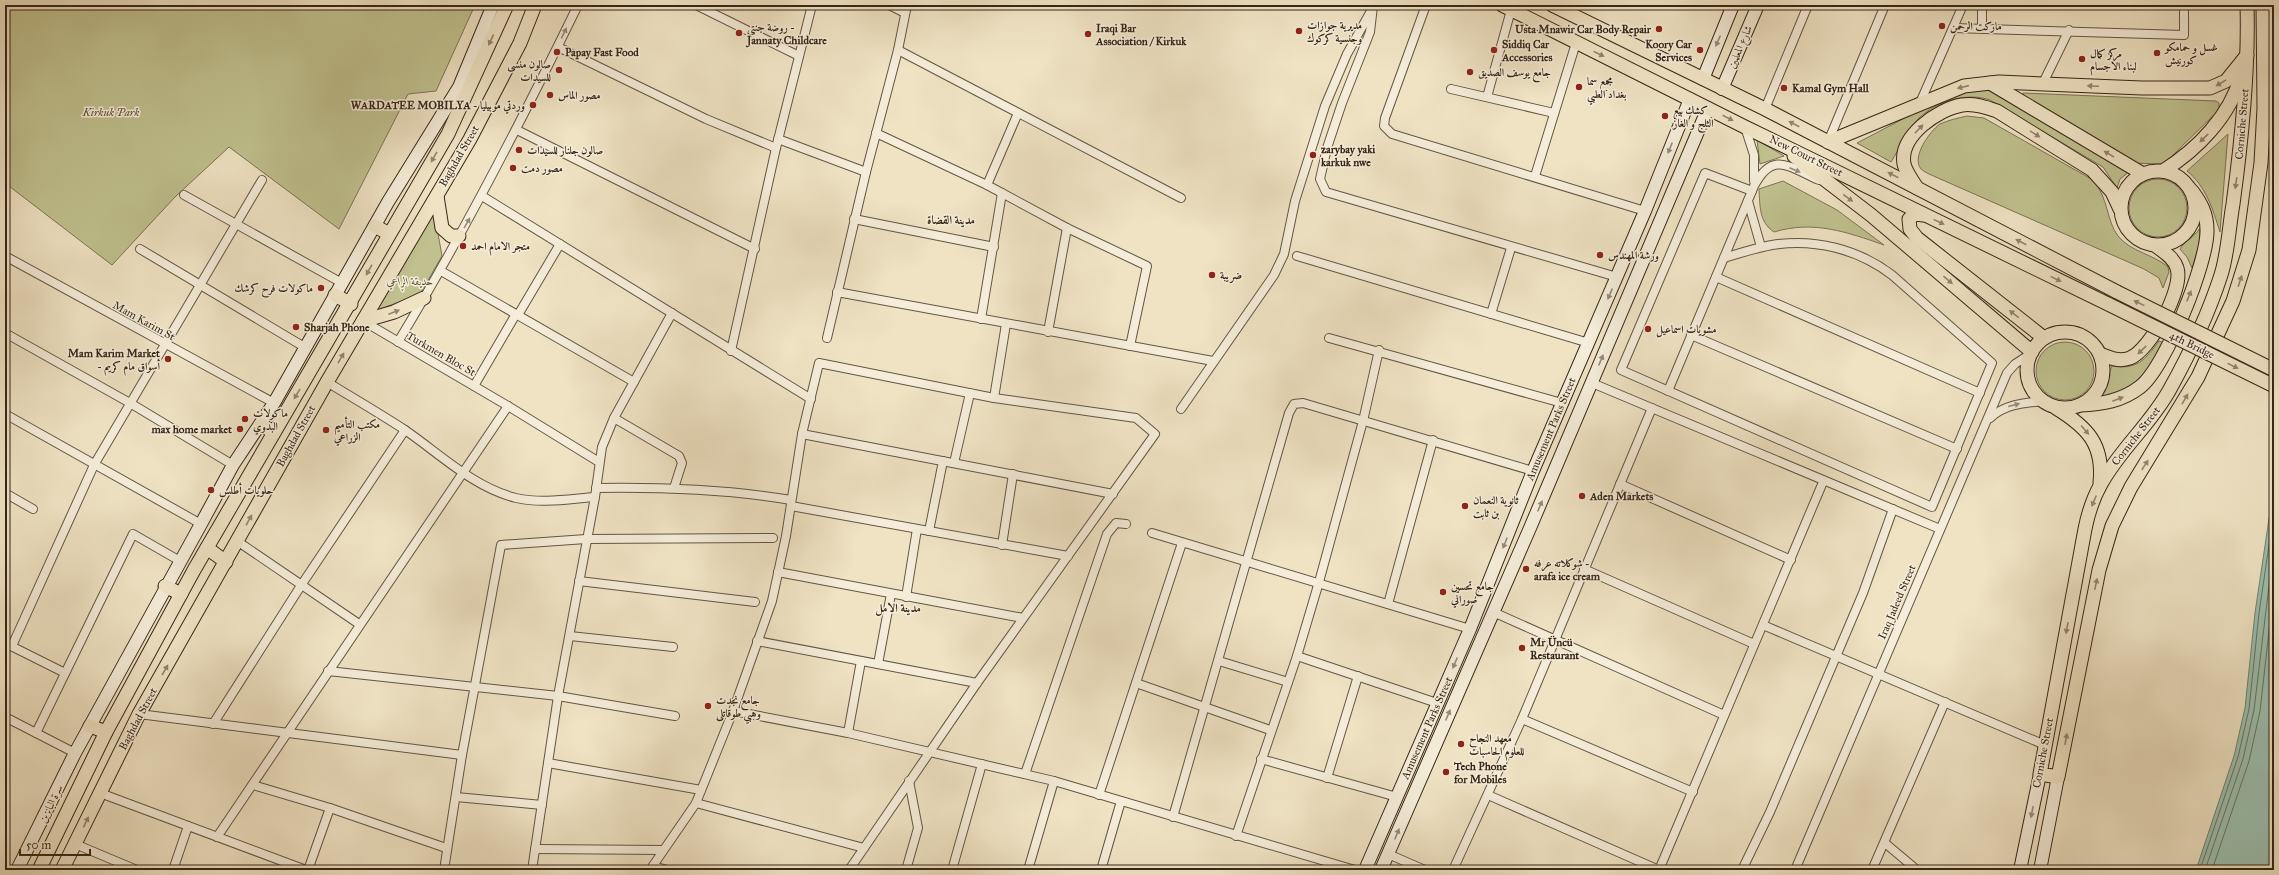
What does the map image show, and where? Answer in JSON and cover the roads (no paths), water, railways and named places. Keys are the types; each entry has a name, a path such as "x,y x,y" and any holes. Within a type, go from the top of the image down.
{"main road":[{"name":"سرة البانزين","path":"17,870 90,726 165,586 233,465 274,403 426,138 459,87 493,5"},
{"name":"Baghdad Street","path":"39,870 106,732 181,594 448,134 507,5"},
{"name":"Baghdad Street","path":"62,870 139,714 327,382 470,139 520,42 535,5"},
{"name":"New Court Street","path":"1552,5 1828,142 2117,292"},
{"name":"شارع المعلمين","path":"1703,79 1734,5"},
{"name":"شارع المعلمين","path":"1722,89 1758,5"},
{"name":"Corniche Street","path":"2020,870 2040,774 2085,529 2100,484 2151,419 2171,388 2205,316 2221,274 2238,170 2247,55 2247,5"},
{"name":"Corniche Street","path":"2040,870 2096,584 2112,526 2131,487 2166,432 2198,377 2240,284 2249,250 2261,163 2264,108 2263,5"},
{"name":"New Court Street","path":"1507,8 1924,215 2110,305"},
{"path":"1828,142 1919,106 1954,89 1990,83 2043,83 2142,88 2210,88 2226,81 2247,55"},
{"path":"2120,209 2126,188 2134,180 2143,174 2162,171 2179,161 2208,134 2229,106 2239,84 2247,55"},
{"path":"1990,83 2143,174"},
{"name":"Amusement Parks Street","path":"1365,870 1470,629 1533,471 1646,211 1690,99"},
{"path":"1917,188 1904,164 1906,149 1909,142 1922,127 1938,114 1955,107 1969,104 1982,106 1997,111 2086,166 2106,184 2120,209 2122,220 2127,230 2145,244 2156,246 2177,241 2192,226 2196,205 2192,191"},
{"name":"Amusement Parks Street","path":"1382,870 1530,528 1708,108"},
{"path":"1772,139 1871,215 2032,352"},
{"path":"2049,404 2067,408 2110,402 2130,394 2146,382 2161,359 2192,290 2207,241 2206,218 2200,202 2180,178 2162,171"},
{"path":"437,196 442,228 451,236 459,236"},
{"path":"1924,215 1915,214 1909,219 1910,229 1917,238 2044,338"},
{"path":"375,226 389,234"},
{"path":"2100,354 2116,360 2126,359 2139,354 2152,337 2176,291 2179,275 2174,261 2156,246"},
{"name":"4th Bridge","path":"2117,292 2274,370"},
{"path":"335,295 350,304"},
{"path":"363,321 394,312 424,298"},
{"name":"4th Bridge","path":"2110,305 2274,386"},
{"path":"2080,405 2092,397 2101,384 2104,369 2100,354 2088,340 2071,333 2057,333 2044,338 2032,352 2028,363 2029,379 2035,393 2080,424 2094,443 2101,461 2100,484"},
{"path":"260,424 274,432"},
{"path":"1513,522 1530,528"},
{"path":"207,548 226,562"},
{"path":"165,586 181,594"},
{"path":"90,726 106,732"},
{"path":"2040,774 2058,777"}],"street":[{"path":"398,342 441,271 482,196 517,130 578,5"},
{"path":"696,5 799,56"},
{"path":"731,351 778,139 812,5"},
{"path":"828,338 854,219 898,50 906,9 889,5"},
{"path":"1374,5 1370,32 1357,62 1327,148 1320,179 1326,192 1511,248 1617,277"},
{"path":"1181,409 1274,275 1284,254 1294,201 1325,106 1347,54 1374,5"},
{"path":"1426,5 1385,118 1384,126 1392,134 1535,176 1646,211"},
{"path":"1765,110 1808,5"},
{"path":"1828,142 1885,5"},
{"path":"1919,106 1963,5"},
{"path":"1982,5 1982,28"},
{"path":"1953,28 2069,30 2184,35 2184,5"},
{"path":"1487,97 1507,8"},
{"path":"2043,83 2069,30"},
{"path":"1535,176 1576,43"},
{"path":"558,47 706,119 776,148"},
{"path":"898,50 1181,198"},
{"path":"1451,89 1554,113"},
{"path":"987,185 1018,113"},
{"path":"1746,127 1754,155 1753,189"},
{"path":"517,130 754,249"},
{"path":"876,133 987,185 1067,228 1147,266 1130,346"},
{"path":"778,139 866,172"},
{"path":"1668,391 1753,189 1764,170 1776,164 1786,166 1830,185"},
{"path":"1724,258 1762,248 1800,243 1830,246 1859,256 1881,267 1992,363 1932,507 1621,370 1705,173 1753,189"},
{"path":"65,673 8,644 94,465 262,180"},
{"path":"981,319 1002,193"},
{"path":"184,195 342,283"},
{"path":"482,196 811,399"},
{"path":"1748,201 1762,248"},
{"path":"854,219 994,247"},
{"path":"1048,332 1067,228"},
{"path":"474,386 560,244"},
{"path":"1491,314 1511,248"},
{"path":"140,249 306,348"},
{"name":"Mam Karim St","path":"5,256 274,403"},
{"path":"1297,256 1589,343"},
{"path":"441,271 634,382"},
{"path":"1716,277 1980,393"},
{"path":"837,292 1048,332 1213,361"},
{"path":"532,870 558,696 595,497 602,447 614,418 672,313"},
{"name":"Turkmen Bloc St","path":"363,321 508,406 599,462"},
{"path":"994,398 1006,324"},
{"path":"5,333 130,403 233,465"},
{"path":"1691,335 1957,449"},
{"path":"1329,338 1379,350 1562,403"},
{"path":"1236,836 1270,730 1297,656 1319,582 1363,420 1379,350"},
{"name":"Iraq Jadeed Street","path":"1795,870 2007,373 2015,364 2032,352"},
{"path":"667,870 651,868 696,803 733,711 772,602 791,503 802,434 819,364 994,398 1136,418 1155,434 977,682 849,870"},
{"path":"327,382 405,430 463,473 495,490 516,498 536,501 595,497"},
{"path":"1592,382 1823,482 1940,529"},
{"path":"954,463 970,393"},
{"path":"1173,817 1248,562 1289,413 1294,404 1303,403 1433,440 1533,471"},
{"path":"1988,420 2006,408 2049,404"},
{"path":"217,837 288,734 359,624 508,406"},
{"path":"1453,870 1522,719 1652,408"},
{"path":"5,414 200,524"},
{"path":"614,418 679,456 682,463 674,488"},
{"path":"213,724 302,584 405,430"},
{"path":"802,434 1113,494"},
{"path":"1388,604 1433,440"},
{"path":"929,531 943,461"},
{"path":"1002,544 1012,474"},
{"path":"1488,795 1659,870 1823,482"},
{"path":"1620,484 1791,560"},
{"path":"596,488 674,488 721,491 1068,556"},
{"path":"5,493 33,509"},
{"path":"1742,870 1770,812 1863,593 1893,509"},
{"path":"1025,774 1107,534 1116,523 1126,524"},
{"path":"906,597 918,529"},
{"path":"1152,533 1319,582 1470,629"},
{"path":"36,733 133,534 180,561"},
{"path":"444,870 446,848 456,797 462,755 501,545 586,539 773,538"},
{"path":"237,541 359,624"},
{"path":"1099,795 1182,543"},
{"path":"1584,569 1754,644"},
{"path":"778,572 1023,618"},
{"path":"579,581 755,602"},
{"path":"878,664 891,594"},
{"path":"1493,612 1556,638 1724,715"},
{"path":"1763,625 2045,745"},
{"path":"570,636 673,647"},
{"path":"757,641 977,682"},
{"path":"1297,656 1437,703"},
{"path":"848,733 861,661"},
{"path":"1219,661 1288,682"},
{"path":"328,671 558,696 675,716"},
{"path":"1327,778 1358,676"},
{"path":"1136,683 1270,730"},
{"path":"1872,870 1945,702"},
{"path":"733,711 848,733 1054,781 1355,870"},
{"path":"139,714 462,755"},
{"path":"5,717 36,733 74,756"},
{"path":"1522,719 1693,792"},
{"path":"1261,759 1397,797"},
{"path":"548,763 701,790"},
{"path":"952,870 982,764"},
{"path":"906,870 918,828 909,781"},
{"path":"1028,870 1054,781"},
{"path":"253,785 330,808 446,848"},
{"path":"100,793 217,837 285,866 307,870 330,808"},
{"path":"456,797 542,806"},
{"path":"1101,870 1121,801"},
{"path":"696,803 864,848"},
{"path":"173,870 188,826"},
{"path":"1885,843 1917,870"},
{"path":"75,844 137,870"},
{"path":"535,849 663,850"},
{"path":"1388,854 1426,870"}],"water":[{"path":"2274,485 2274,870 2196,870 2234,756 2245,708 2255,613"}],"place":[{"name":"ماركت الرحمن","path":"1942,26"},
{"name":"Usta Mnawir Car Body Repair","path":"1659,29"},
{"name":"مديرية جوازات وجنسية كركوك","path":"1299,31"},
{"name":"روضة جنتي - Jannaty Childcare","path":"739,33"},
{"name":"Iraqi Bar Association / Kirkuk","path":"1088,34"},
{"name":"Siddiq Car Accessories","path":"1494,50"},
{"name":"Koory Car Services","path":"1700,50"},
{"name":"Papay Fast Food","path":"557,52"},
{"name":"غسل و حمامكو كورنيش","path":"2157,53"},
{"name":"مركز كمال لبناء الاجسام","path":"2082,59"},
{"name":"صالون منسى للسيدات","path":"559,70"},
{"name":"جامع يوسف الصديق","path":"1470,72"},
{"name":"مجمع سما بغداد الطبي","path":"1579,87"},
{"name":"Kamal Gym Hall","path":"1784,88"},
{"name":"مصور الماس","path":"550,95"},
{"name":"WARDATEE MOBILYA - وردتي موبيليا","path":"533,105"},
{"name":"كشك بيع الثلج و الغاز","path":"1665,116"},
{"name":"صالون جلنار للسيدات","path":"519,150"},
{"name":"zarybay yaki karkuk nwe","path":"1313,155"},
{"name":"مصور دمت","path":"513,168"},
{"name":"متجر الامام احمد","path":"463,246"},
{"name":"ورشة المهندس","path":"1600,255"},
{"name":"ضريبة","path":"1212,275"},
{"name":"ماكولات فرح كرشك","path":"321,288"},
{"name":"Sharjah Phone","path":"296,327"},
{"name":"مشويات اسماعيل","path":"1648,329"},
{"name":"Mam Karim Market - أسواق مام كريم","path":"168,359"},
{"name":"ماكولات البدوي","path":"245,419"},
{"name":"max home market","path":"240,429"},
{"name":"مكتب التأميم الزراعي","path":"326,430"},
{"name":"حلويات أطلس","path":"211,490"},
{"name":"Aden Markets","path":"1582,496"},
{"name":"ثانوية النعمان بن ثابت","path":"1465,506"},
{"name":"شوكلاته عرفه - arafa ice cream","path":"1526,569"},
{"name":"جامع تحسين صوراني","path":"1443,592"},
{"name":"Mr Üncü Restaurant","path":"1522,648"},
{"name":"جامع نجدت وهبي طوقاتلى","path":"708,706"},
{"name":"معهد النجاح للعلوم الحاسبات","path":"1461,744"},
{"name":"Tech Phone for Mobiles","path":"1446,772"}],"district":[{"name":"مدينة القضاة","path":"951,220"},
{"name":"مدينة الامل","path":"898,608"}],"park label":[{"name":"Kirkuk Park","path":"111,112"},
{"name":"حدیقة الڕاعي","path":"410,281"}]}
